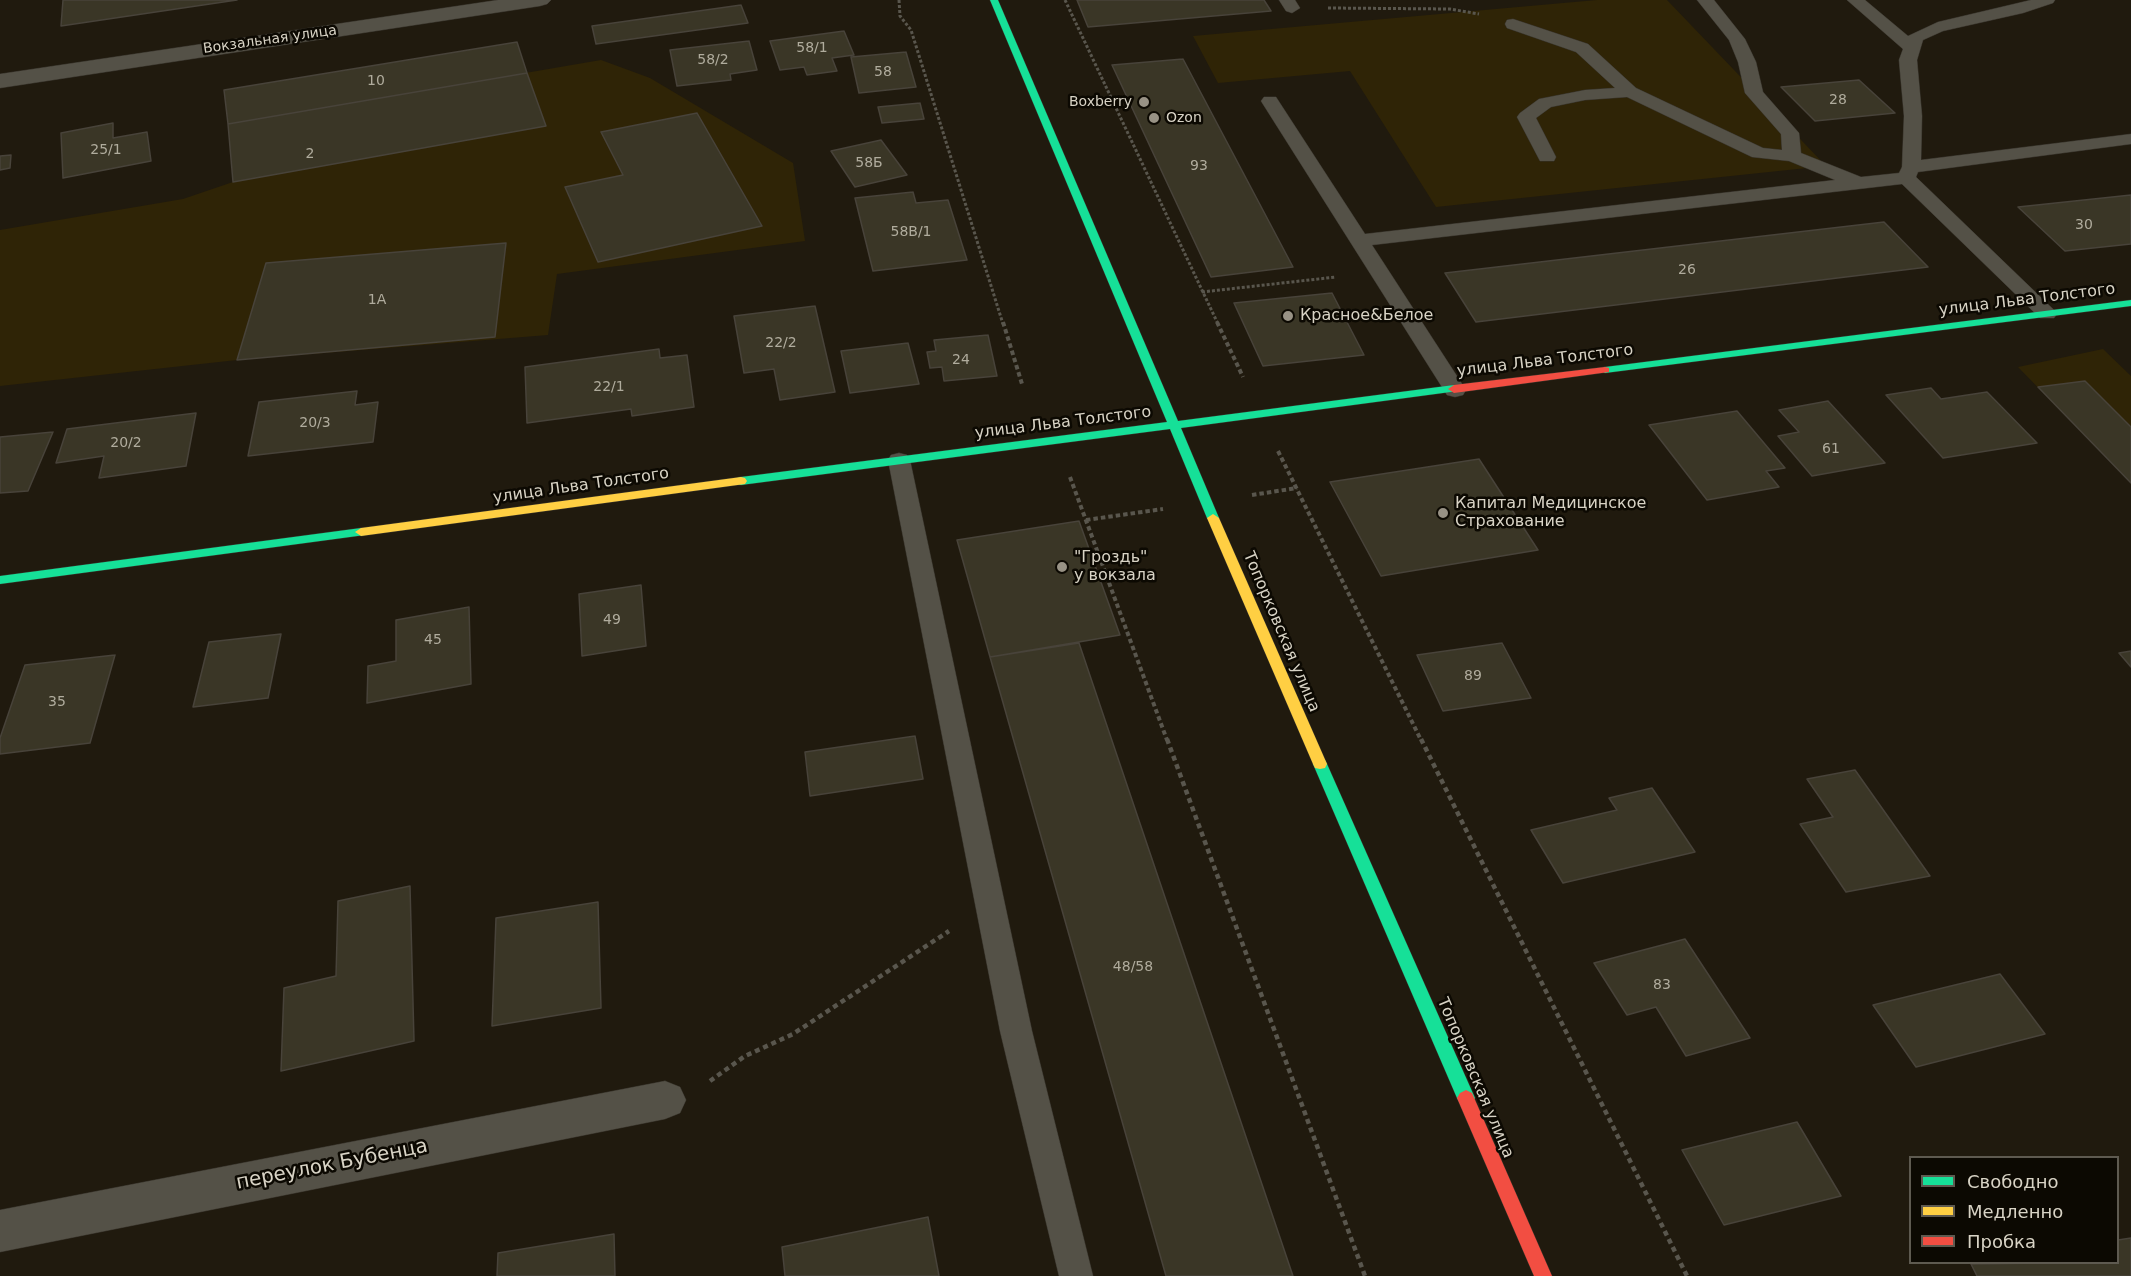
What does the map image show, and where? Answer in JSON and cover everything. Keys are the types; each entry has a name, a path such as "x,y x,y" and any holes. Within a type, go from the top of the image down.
{"street":[{"name":"Вокзальная улица","path":"0,81 540,0"},
{"name":"Топорковская улица","path":"994,0 1174,427 1543,1276"},
{"name":"улица Льва Толстого","path":"0,580 899,460 1174,427 2131,303"},
{"name":"переулок Бубенца","path":"0,1231 665,1100"}],"lane":[{"path":"1705,0 1737,39 1747,62 1754,93 1790,134 1792,156"},
{"path":"1855,0 1911,48"},
{"path":"2047,314 1908,173 1913,116 1908,60 1915,37 1938,27 2017,10 2048,0"},
{"path":"1513,24 1582,48 1630,92 1759,153 1792,156 1860,184"},
{"path":"1546,157 1526,117 1545,103 1585,94 1630,92"},
{"path":"1270,101 1455,390"},
{"path":"1361,240 1860,184 1908,173 2131,139"},
{"path":"899,460 1016,1031 1077,1276"}],"path":[{"path":"899,0 900,16 911,30 1022,384"},
{"path":"1065,0 1247,386"},
{"path":"1289,4 1450,9 1496,17 1513,24"},
{"path":"1202,292 1381,272"},
{"path":"1276,447 1687,1276"},
{"path":"1069,473 1365,1276"},
{"path":"1249,496 1297,488"},
{"path":"1086,520 1164,509"},
{"path":"665,1100 716,1079 745,1056 793,1034 991,904"}],"shaded area":[{"path":"1597,0 1667,0 1826,166 1436,207 1350,71 1218,83 1193,36"},
{"path":"601,60 650,78 793,163 805,241 557,274 548,335 237,360 0,386 0,230 183,199 233,182 228,124"},
{"path":"2103,349 2131,376 2131,483 2018,367"}],"building":[{"path":"63,0 237,0 61,26"},
{"path":"1077,0 1264,0 1271,11 1088,27"},
{"path":"741,5 748,23 596,44 592,26"},
{"path":"844,31 854,55 832,58 837,71 807,75 804,67 780,70 770,41"},
{"path":"749,41 757,70 730,74 731,80 677,86 670,50"},
{"path":"517,42 527,73 228,124 224,90"},
{"path":"906,52 916,87 859,93 851,57"},
{"path":"1183,59 1293,267 1211,277 1112,65"},
{"path":"527,73 546,126 233,182 228,124"},
{"path":"1859,80 1895,113 1815,121 1781,87"},
{"path":"920,103 924,119 882,123 878,107"},
{"path":"697,113 762,226 598,262 565,187 623,175 601,132"},
{"path":"113,123 113,138 147,132 151,161 63,178 61,133"},
{"path":"881,140 907,175 855,187 831,151"},
{"path":"11,155 10,168 0,170 0,156"},
{"path":"913,192 916,203 948,200 967,260 873,271 855,198"},
{"path":"2131,195 2131,244 2065,251 2018,207"},
{"path":"1884,222 1928,267 1476,322 1445,273"},
{"path":"506,243 495,337 237,360 266,263"},
{"path":"1332,293 1364,355 1263,366 1234,303"},
{"path":"815,306 835,392 780,400 774,369 744,373 734,316"},
{"path":"988,335 997,376 944,381 942,367 930,368 927,352 936,351 934,340"},
{"path":"908,343 919,384 850,393 841,351"},
{"path":"659,349 660,358 687,355 694,407 632,416 631,409 527,423 525,367"},
{"path":"2085,381 2131,427 2131,483 2038,387"},
{"path":"1931,388 1941,399 1987,392 2037,443 1943,458 1886,395"},
{"path":"357,391 355,405 378,402 373,442 248,456 259,402"},
{"path":"1828,401 1885,463 1812,476 1778,436 1799,432 1779,410"},
{"path":"1737,411 1785,468 1766,471 1779,487 1707,500 1649,425"},
{"path":"196,413 186,466 99,478 104,456 56,463 67,429"},
{"path":"53,432 28,491 0,493 0,437"},
{"path":"1479,459 1538,550 1381,576 1330,482"},
{"path":"1079,521 1120,635 990,657 957,540"},
{"path":"641,585 646,646 582,656 579,594"},
{"path":"469,607 471,684 367,703 368,666 396,661 396,620"},
{"path":"281,634 268,698 193,707 209,642"},
{"path":"1079,643 1293,1276 1166,1276 990,657"},
{"path":"1502,643 1531,698 1443,711 1417,655"},
{"path":"2131,651 2131,667 2119,653"},
{"path":"115,655 90,743 0,754 0,738 25,665"},
{"path":"915,736 923,779 810,796 805,752"},
{"path":"1855,770 1930,876 1846,892 1800,824 1833,817 1807,779"},
{"path":"1652,788 1695,852 1563,883 1531,830 1617,810 1609,798"},
{"path":"410,886 414,1041 281,1071 284,988 336,976 338,901"},
{"path":"598,902 601,1008 492,1026 496,918"},
{"path":"1685,939 1750,1038 1686,1056 1656,1007 1627,1015 1594,963"},
{"path":"2000,974 2045,1034 1916,1067 1873,1005"},
{"path":"1797,1122 1841,1196 1724,1225 1682,1150"},
{"path":"928,1217 939,1276 785,1276 782,1247"},
{"path":"614,1234 615,1276 497,1276 498,1253"},
{"path":"2131,1238 2131,1276 1977,1276 1971,1264 2119,1264 2119,1240"}],"traffic: fast":[{"path":"994,0 1213,518"},
{"path":"1605,370 2131,303"},
{"path":"741,481 1454,389"},
{"path":"0,580 361,532"},
{"path":"1320,764 1466,1098"}],"traffic: slow":[{"path":"361,532 741,481"},
{"path":"1213,518 1320,764"}],"traffic: jam":[{"path":"1454,389 1605,370"},
{"path":"1466,1098 1543,1276"}],"place":[{"name":"Boxberry","path":"1144,102"},
{"name":"Ozon","path":"1154,118"},
{"name":"Красное&Белое","path":"1288,316"},
{"name":"Капитал Медицинское Страхование","path":"1443,513"},
{"name":"\"Гроздь\" у вокзала","path":"1062,567"}]}
